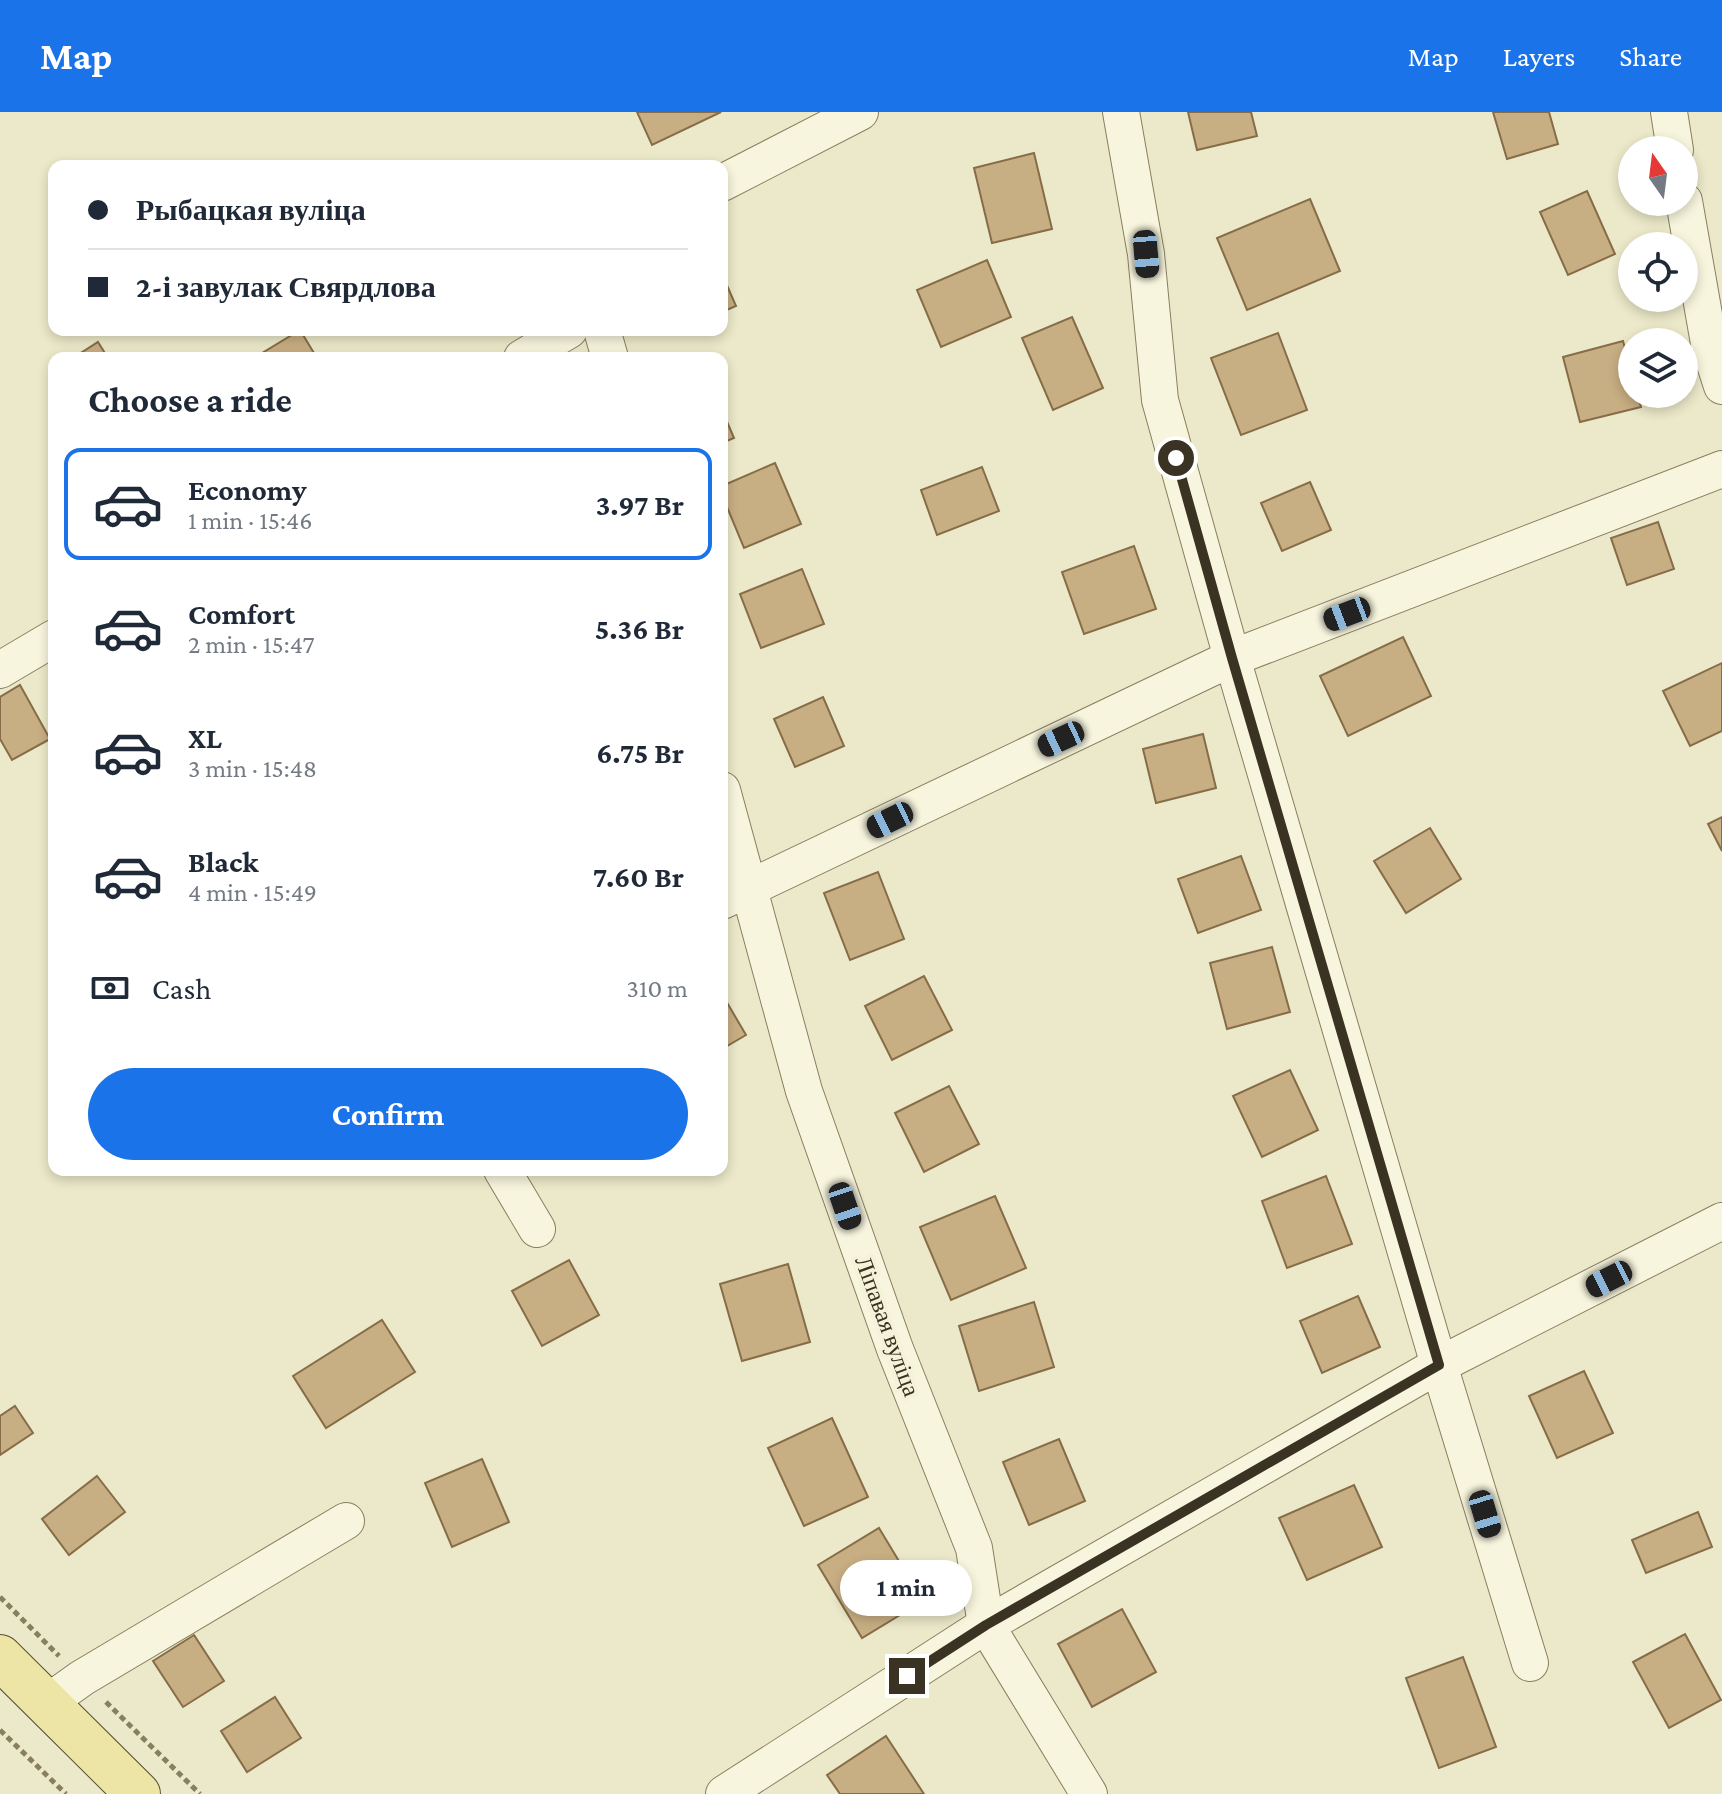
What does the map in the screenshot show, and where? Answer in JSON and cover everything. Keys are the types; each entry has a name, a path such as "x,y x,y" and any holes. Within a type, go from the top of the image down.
{"main road":[{"path":"0,1657 138,1794"}],"street":[{"path":"728,180 860,112"},
{"path":"1121,112 1146,254 1160,400 1232,658 1439,1365 1530,1663"},
{"path":"1669,112 1673,136"},
{"path":"1687,216 1710,349 1722,386"},
{"path":"532,352 559,336"},
{"path":"735,894 1232,658 1722,469"},
{"path":"0,670 48,642"},
{"name":"Ліпавая вуліца","path":"728,838 735,894 895,1349 974,1548 986,1625 1089,1794"},
{"path":"506,1176 537,1229"},
{"path":"724,1794 986,1625 1439,1365 1722,1221"},
{"path":"47,1703 82,1678 346,1521"}],"path":[{"path":"0,1730 66,1794"}],"building":[{"path":"637,112 721,112 652,145"},
{"path":"1188,112 1251,112 1257,136 1197,150"},
{"path":"1493,112 1549,112 1558,144 1507,159"},
{"path":"1034,153 1052,229 992,243 974,168"},
{"path":"1587,191 1615,254 1568,275 1540,212"},
{"path":"1310,199 1340,271 1247,310 1217,238"},
{"path":"987,260 1011,317 941,347 917,290"},
{"path":"728,288 736,306 728,309"},
{"path":"1072,317 1103,388 1053,410 1022,338"},
{"path":"1278,333 1307,410 1241,435 1211,358"},
{"path":"290,336 304,336 313,352 264,352"},
{"path":"98,342 104,352 82,352"},
{"path":"1618,342 1618,408 1637,408 1580,422 1563,357"},
{"path":"728,424 734,438 728,440"},
{"path":"775,463 801,524 744,548 728,509 728,483"},
{"path":"982,467 999,511 937,535 921,490"},
{"path":"1310,482 1331,530 1282,551 1261,503"},
{"path":"1658,522 1674,569 1627,585 1611,538"},
{"path":"1134,546 1156,609 1084,634 1062,572"},
{"path":"802,569 824,624 761,648 740,594"},
{"path":"1403,637 1431,696 1348,736 1320,676"},
{"path":"1722,663 1722,731 1690,746 1663,691"},
{"path":"20,685 48,740 12,760 0,739 0,697"},
{"path":"823,697 844,746 795,767 774,719"},
{"path":"1203,734 1216,788 1156,803 1143,749"},
{"path":"1722,817 1722,851 1708,824"},
{"path":"1430,828 1461,879 1406,913 1374,861"},
{"path":"1241,856 1261,910 1198,933 1178,879"},
{"path":"878,872 904,939 850,960 824,893"},
{"path":"1272,947 1290,1012 1227,1029 1210,963"},
{"path":"924,976 952,1030 892,1060 865,1006"},
{"path":"728,1004 746,1035 728,1046"},
{"path":"1290,1070 1318,1130 1262,1157 1233,1096"},
{"path":"949,1086 979,1144 924,1172 895,1113"},
{"path":"1326,1176 1352,1244 1287,1268 1262,1201"},
{"path":"995,1196 1026,1268 951,1300 920,1227"},
{"path":"569,1260 599,1315 542,1346 512,1291"},
{"path":"788,1264 810,1342 742,1361 720,1284"},
{"path":"1358,1296 1380,1347 1322,1373 1300,1321"},
{"path":"1034,1302 1054,1367 979,1391 959,1326"},
{"path":"382,1320 415,1372 326,1428 293,1376"},
{"path":"1584,1371 1613,1433 1557,1458 1529,1396"},
{"path":"15,1406 33,1433 0,1455 0,1416"},
{"path":"832,1418 868,1497 804,1526 768,1448"},
{"path":"1059,1439 1085,1501 1029,1525 1003,1462"},
{"path":"482,1459 509,1522 452,1547 425,1483"},
{"path":"97,1476 125,1512 69,1555 42,1519"},
{"path":"1354,1485 1382,1547 1307,1580 1279,1518"},
{"path":"1698,1512 1712,1547 1646,1573 1632,1540"},
{"path":"879,1528 923,1601 862,1638 818,1565"},
{"path":"1122,1609 1156,1672 1092,1707 1058,1644"},
{"path":"1685,1634 1721,1700 1669,1728 1633,1662"},
{"path":"194,1635 224,1681 183,1707 153,1661"},
{"path":"1463,1657 1496,1747 1439,1768 1406,1678"},
{"path":"275,1697 301,1738 247,1772 221,1731"},
{"path":"886,1736 924,1794 840,1794 827,1775"}],"route":[{"path":"907,1676 986,1625 1439,1365 1176,458"}]}
